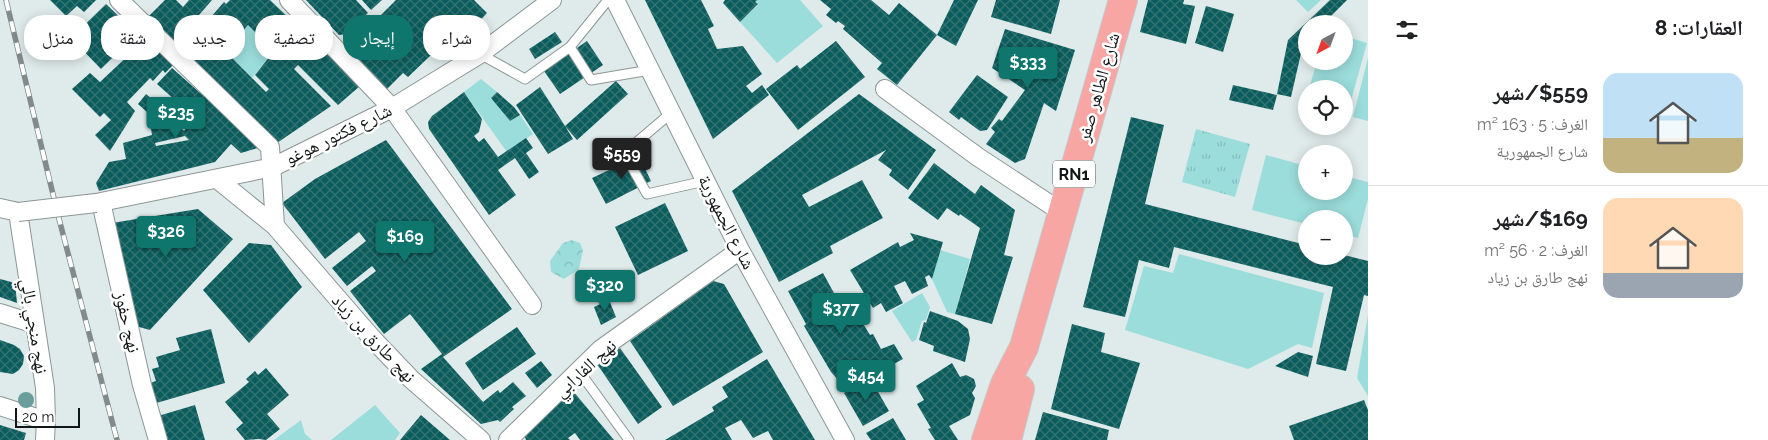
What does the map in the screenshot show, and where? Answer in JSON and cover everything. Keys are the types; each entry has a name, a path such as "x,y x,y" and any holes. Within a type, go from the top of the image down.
{"main road":[{"name":"شارع الطاهر صفر","path":"1007,440 1020,391 1024,348 1123,0"},
{"name":"شارع الطاهر صفر","path":"986,440 1005,384 1024,348"}],"street":[{"path":"120,0 270,147 275,226"},
{"path":"289,0 392,108 532,304"},
{"name":"شارع فكتور هوغو","path":"490,46 552,0"},
{"name":"شارع الجمهورية","path":"614,0 740,250 845,440"},
{"name":"شارع فكتور هوغو","path":"18,212 98,203 272,167 392,108 470,60"},
{"path":"885,89 978,157 1063,213"},
{"name":"نهج طارق بن زياد","path":"217,179 275,226 365,330 411,379 482,440"},
{"name":"نهج حفوز","path":"98,203 142,385 158,440"},
{"path":"0,208 18,212"},
{"name":"نهج منجي بالي","path":"18,212 45,388 45,440"},
{"name":"نهج الفارابي","path":"508,440 601,349 740,250"},
{"path":"0,312 35,324"},
{"path":"0,406 46,421"}],"lane":[{"path":"490,60 525,79 570,47 608,0"},
{"path":"570,47 591,80 650,70"},
{"path":"671,113 624,153 646,194 706,181"},
{"path":"579,370 629,440"}],"green space":[{"path":"757,0 800,0 823,26 777,63 740,22 758,5 755,2"},
{"path":"1296,0 1321,0 1308,12"},
{"path":"248,25 255,32 255,60 267,60 252,78 234,60 245,60 245,28"},
{"path":"1353,39 1367,43 1353,93 1353,80 1312,80 1314,70 1353,70"},
{"path":"1368,58 1368,121 1353,117"},
{"path":"481,79 497,92 491,98 510,121 520,115 533,134 507,152 464,92"},
{"path":"1196,129 1250,144 1235,197 1182,182"},
{"path":"1266,155 1298,164 1298,200 1353,200 1353,178 1368,182 1368,199 1358,238 1353,237 1353,210 1298,210 1298,222 1252,210"},
{"path":"572,240 580,243 583,250 579,269 564,279 551,272 550,261 563,243"},
{"path":"940,250 970,259 955,314 947,312 932,279"},
{"path":"1179,254 1324,293 1312,348 1298,344 1248,369 1125,330 1144,266 1173,273"},
{"path":"922,293 930,307 926,320 922,321 916,340 912,342 892,311"},
{"path":"1368,315 1368,396 1357,378"},
{"path":"375,405 400,433 395,440 331,440"},
{"path":"301,420 305,434 312,440 274,440"}],"building":[{"path":"50,0 96,0 84,12 77,6 65,15"},
{"path":"165,0 176,0 183,7 189,0 212,0 199,15 174,15 173,45 164,35 164,15 150,15"},
{"path":"230,0 270,0 286,15 255,15 255,32 248,25 245,28 245,15 213,15 224,2 226,4"},
{"path":"306,0 356,0 368,13 366,15 343,15 343,34 339,35 333,29 333,15 320,15"},
{"path":"362,0 382,0 371,10"},
{"path":"396,0 474,0 487,13 485,15 423,15 423,60 426,60 408,77 403,73 387,89 357,60 413,60 413,15 381,15"},
{"path":"645,0 701,0 714,26 708,29 717,49 743,46 762,74 746,86 752,93 762,85 769,95 713,139"},
{"path":"725,0 757,0 755,2 758,4 740,22 723,3"},
{"path":"820,0 871,0 889,15 899,3 937,35 897,85 877,69 882,63 843,29 845,26 838,21 836,23 826,15 831,9"},
{"path":"954,0 978,0 956,46 937,35"},
{"path":"996,0 1060,0 1051,34 991,17"},
{"path":"1148,0 1184,0 1183,4 1195,6 1186,44 1140,32"},
{"path":"1330,0 1347,0 1332,15 1314,15"},
{"path":"106,4 117,15 101,15 101,60 110,60 101,69 91,59 91,19"},
{"path":"1206,6 1234,14 1223,52 1195,43"},
{"path":"1005,29 1075,50 1056,111 1044,103 1025,159 1015,163 986,144 995,132 991,128 999,119 1002,121 1025,90 992,68"},
{"path":"1298,30 1298,66 1291,97 1277,94 1288,40"},
{"path":"555,32 562,42 535,59 529,49"},
{"path":"587,41 603,65 560,94 544,71"},
{"path":"836,41 865,77 798,130 766,89 797,65 800,69"},
{"path":"164,54 174,64 165,73 163,70 153,81 150,78 127,102 135,111 110,151 95,135 111,120 104,113 100,117 72,89 90,73 100,82 123,60 164,60"},
{"path":"186,60 234,60 266,92 269,89 255,75 267,60 333,60 360,86 338,105 298,65 294,69 331,106 277,143"},
{"path":"172,68 261,147 241,153 231,144 215,162 99,191 96,183 109,162 126,159 123,143 152,135 151,129 157,121 138,104 146,94 167,112 165,115 184,131 199,113 196,109 193,112 187,106 185,109 157,84","holes":["185,136 189,140 156,146 155,143"]},
{"path":"977,75 1008,97 987,130 980,131 961,117 959,120 949,112"},
{"path":"616,81 628,94 577,140 565,126"},
{"path":"1233,85 1277,95 1273,110 1229,100"},
{"path":"540,87 573,139 548,154 516,105"},
{"path":"464,92 482,119 479,132 474,136 479,142 484,138 498,157 526,138 533,148 526,153 539,172 529,179 515,158 498,170 516,195 489,215 429,129 428,122 432,116"},
{"path":"497,92 520,115 510,121 491,98"},
{"path":"859,94 936,150 908,190 889,175 892,170 878,160 886,150 802,195 809,207 862,180 883,218 830,246 833,253 779,282 732,191"},
{"path":"1131,117 1164,125 1145,204 1298,243 1298,265 1353,265 1353,257 1368,261 1368,296 1364,295 1346,371 1316,364 1333,287 1174,247 1169,268 1139,260 1125,317 1083,307"},
{"path":"386,140 512,309 443,357 483,402 498,390 500,393 513,382 526,396 512,407 514,409 500,422 498,420 481,424 421,369 442,354 410,314 384,334 350,291 376,271 372,266 347,286 332,268 366,241 359,232 325,259 282,203 315,179"},
{"path":"639,156 651,181 606,204 592,178"},
{"path":"934,163 975,194 981,185 1015,210 1004,255 1013,257 992,324 955,314 980,228 960,214 959,216 947,208 938,220 908,198"},
{"path":"665,203 688,251 638,275 615,227"},
{"path":"198,209 233,239 150,330 139,327 112,223"},
{"path":"910,233 943,242 932,279 929,275 925,277 928,286 912,294 905,281 894,286 903,303 886,312 881,303 873,308 850,270 898,242 900,247 914,240"},
{"path":"249,243 271,245 302,287 249,343 203,290"},
{"path":"823,273 835,295 826,301 834,314 851,304 870,335 873,334 881,349 894,344 903,359 847,390 831,372 804,326 806,324 788,291"},
{"path":"0,279 15,283 17,303 0,297"},
{"path":"713,281 724,284 763,352 673,406 630,341"},
{"path":"609,300 616,317 601,325 594,307"},
{"path":"930,311 958,321 968,329 970,339 965,362 933,351 934,346 919,340 924,322 926,323"},
{"path":"1072,324 1105,333 1101,352 1140,363 1119,429 1051,409"},
{"path":"517,327 536,354 483,390 465,363"},
{"path":"211,329 225,383 153,404 147,384 156,381 152,369 159,367 156,357 180,350 176,338"},
{"path":"0,340 20,349 24,356 23,364 13,374 0,372"},
{"path":"620,348 662,407 638,424 597,364"},
{"path":"1298,352 1313,356 1308,377 1275,366"},
{"path":"767,359 815,440 773,440 768,431 753,438 741,420 725,428 732,440 665,440 714,411 712,407 728,397 722,387"},
{"path":"541,361 552,375 537,388 525,373"},
{"path":"952,363 960,377 966,375 974,379 976,386 972,393 975,398 970,415 949,426 958,440 935,440 928,429 931,428 917,404 924,400 916,386"},
{"path":"266,368 289,395 267,414 280,429 266,440 245,440 236,429 243,423 225,402 249,382 246,379 255,371 258,375"},
{"path":"870,378 889,411 863,426 844,393"},
{"path":"573,391 614,440 580,440 575,433 568,438 570,440 526,440 524,434"},
{"path":"1364,400 1368,410 1368,440 1294,440 1289,426"},
{"path":"195,405 205,440 165,440 158,416"},
{"path":"1043,412 1109,430 1107,440 1035,440"},
{"path":"421,415 450,440 400,440"},
{"path":"893,418 906,440 871,440 866,433"},
{"path":"0,425 26,433 24,440 0,440"}],"railway":[{"path":"6,0 58,215 117,440"}]}
